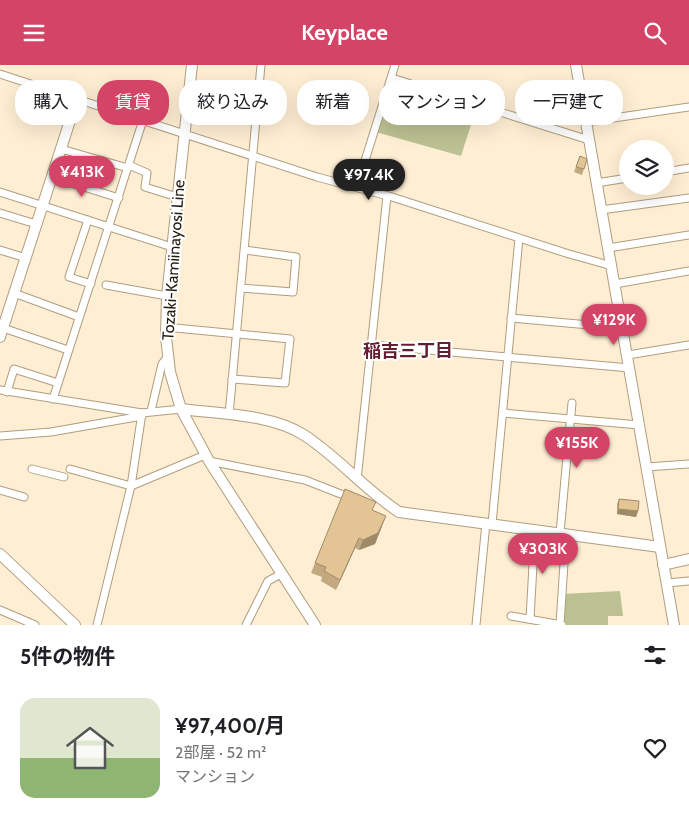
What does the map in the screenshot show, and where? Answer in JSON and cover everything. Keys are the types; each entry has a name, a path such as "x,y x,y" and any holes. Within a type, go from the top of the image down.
{"street":[{"name":"Tozaki-Kamiinayosi Line","path":"192,65 167,296 166,327 168,355 181,409 207,458 315,625"},
{"path":"229,415 261,65"},
{"path":"357,186 396,65"},
{"path":"576,65 579,80"},
{"path":"0,74 18,80"},
{"path":"392,79 589,140"},
{"path":"623,117 689,107"},
{"path":"68,350 1,333 69,125"},
{"path":"53,399 142,125"},
{"path":"156,125 317,177 357,186 612,266"},
{"path":"586,125 616,284 674,625"},
{"path":"61,149 128,166 147,173 145,187 177,197"},
{"path":"674,170 689,168"},
{"path":"52,177 118,198"},
{"path":"596,183 619,179"},
{"path":"0,192 172,247"},
{"path":"358,480 387,196"},
{"path":"601,210 689,198"},
{"path":"0,213 36,225"},
{"path":"88,221 69,277 91,284"},
{"path":"608,248 689,235"},
{"path":"476,625 503,413 519,238"},
{"path":"0,250 26,258"},
{"path":"241,288 293,292 296,257 245,250"},
{"path":"616,284 689,271"},
{"path":"106,285 167,296"},
{"path":"14,293 79,317"},
{"path":"511,318 623,327"},
{"path":"166,327 290,339 285,383 232,379"},
{"path":"371,345 630,367"},
{"path":"628,355 689,345"},
{"path":"151,411 162,364 168,355"},
{"path":"58,383 14,369 3,391 142,414"},
{"path":"511,616 561,625 563,533 572,403"},
{"path":"0,436 51,432 151,411 181,409 270,421 302,434 385,503 399,512 660,547"},
{"path":"503,413 639,425"},
{"path":"96,625 130,486 142,414"},
{"path":"70,469 130,486 207,458 305,480 356,500"},
{"path":"646,467 689,464"},
{"path":"32,469 64,477"},
{"path":"0,490 24,497"},
{"path":"373,506 385,503"},
{"path":"530,619 535,529"},
{"path":"0,554 75,625"},
{"path":"663,565 689,559"},
{"path":"246,625 268,581 281,574"},
{"path":"666,583 689,581"},
{"path":"0,610 35,625"},
{"path":"670,625 671,613"}],"green space":[{"path":"379,123 379,125 471,125 461,156 376,132"},
{"path":"620,591 623,616 608,616 608,625 562,625 562,594"}],"building":[{"path":"580,156 587,159 584,169 576,167"},
{"path":"345,489 376,502 372,510 386,516 378,533 363,540 359,538 340,580 324,571 326,567 315,563"},
{"path":"619,499 639,501 638,511 618,509"}],"district":[{"name":"稲吉三丁目","path":"408,351"}]}
